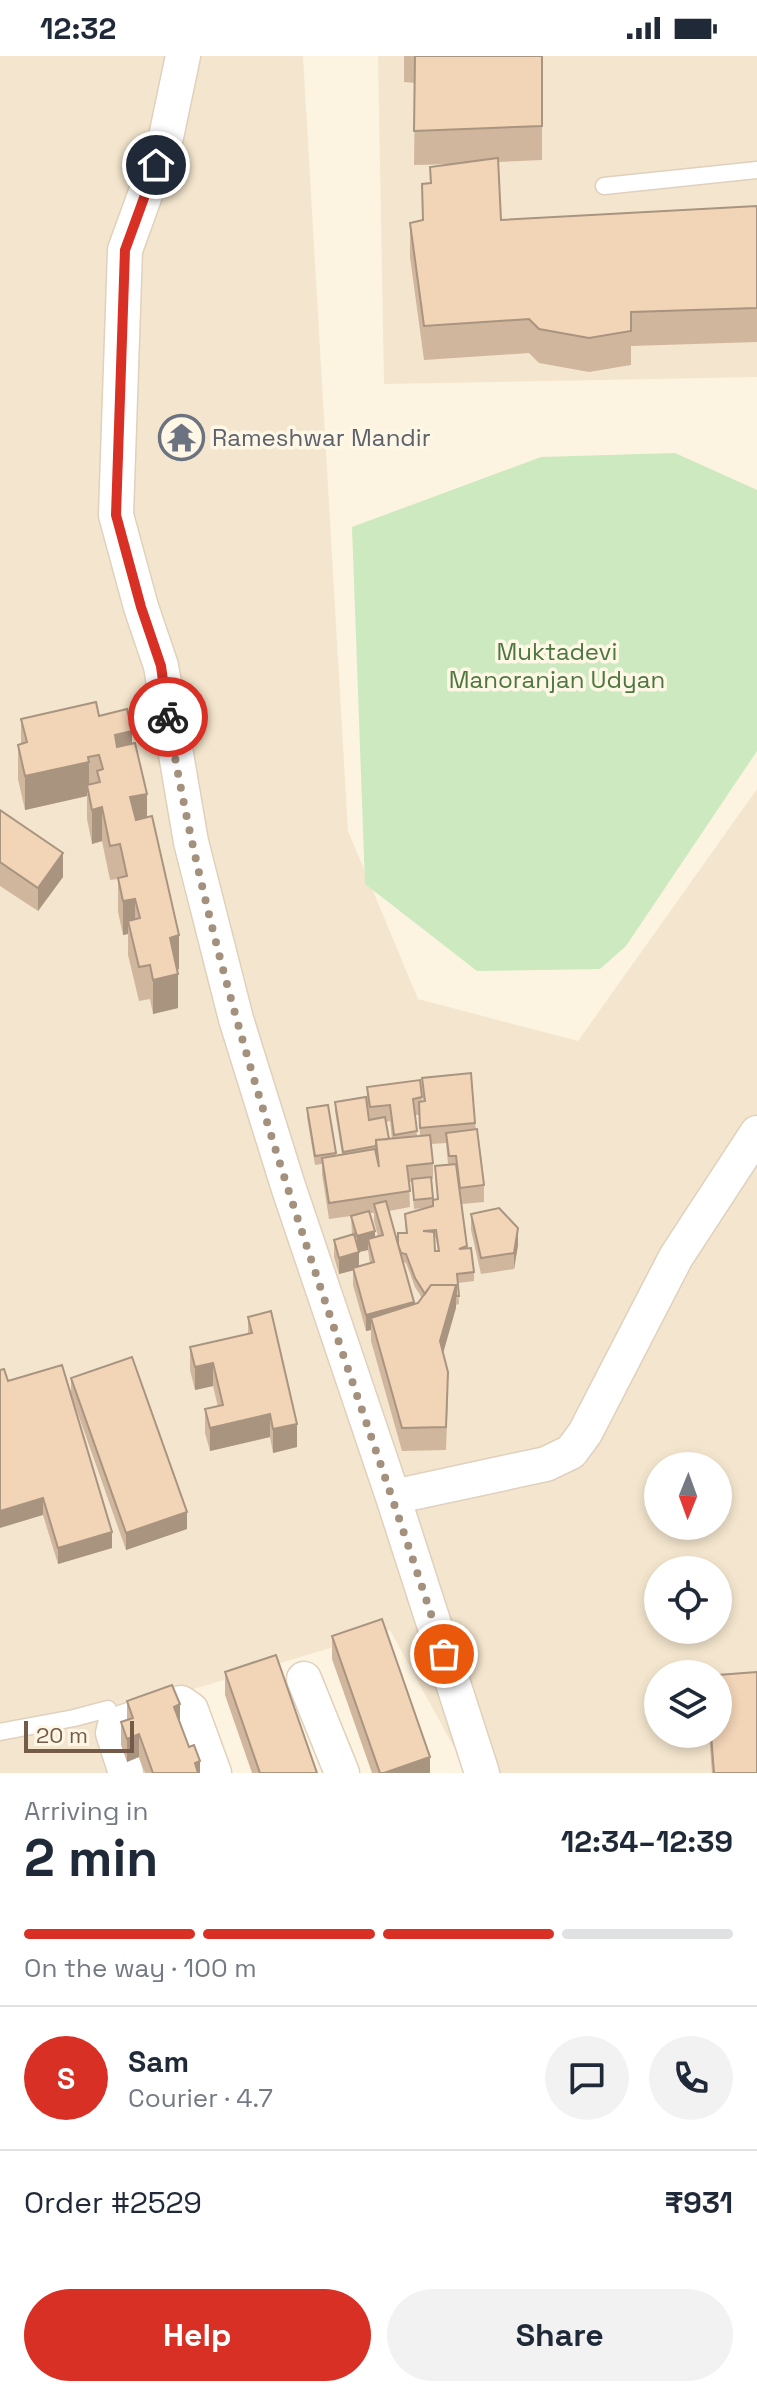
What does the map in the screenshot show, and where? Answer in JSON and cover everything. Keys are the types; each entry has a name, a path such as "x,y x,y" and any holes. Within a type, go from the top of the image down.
{"street":[{"path":"183,56 166,137 125,250 116,515 161,666 191,842 236,1019 482,1773"},
{"path":"393,1497 546,1464 571,1452 585,1433 676,1257 757,1133"},
{"path":"304,1679 342,1773"},
{"path":"126,1773 113,1733 115,1725 181,1703 191,1710 214,1773"}],"lane":[{"path":"604,186 757,170"},
{"path":"0,1732 108,1709"}],"shaded area":[{"path":"0,56 303,56 348,831 418,999 578,1041 757,789 757,1773 468,1773 390,1630 111,1714 114,1773 0,1773"},
{"path":"378,56 757,56 757,377 384,384"}],"green space":[{"name":"Muktadevi Manoranjan Udyan","path":"675,453 757,490 757,751 626,946 600,969 477,971 365,884 352,527 541,457"}],"building":[{"path":"415,56 542,56 542,126 414,131"},
{"path":"498,158 501,220 757,206 757,308 631,312 631,331 589,338 539,329 529,319 424,326 410,223 423,220 422,184 431,183 430,167"},
{"path":"96,702 99,716 127,709 132,731 115,735 117,747 135,743 147,794 130,797 136,820 152,816 179,935 170,938 178,974 153,980 150,965 139,967 128,921 140,918 135,899 123,901 118,878 127,876 120,844 110,846 102,807 92,810 87,785 100,782 97,771 103,769 99,755 88,757 89,762 25,776 18,745 27,742 21,719"},
{"path":"0,810 63,853 38,888 0,862"},
{"path":"471,1073 475,1123 420,1128 419,1102 425,1101 422,1078"},
{"path":"420,1080 422,1097 413,1099 417,1131 394,1135 390,1105 370,1107 367,1087"},
{"path":"366,1097 369,1120 385,1117 389,1139 376,1140 376,1146 343,1152 335,1102"},
{"path":"328,1105 336,1153 315,1156 307,1108"},
{"path":"477,1129 484,1185 460,1188 456,1156 449,1156 446,1133"},
{"path":"430,1135 433,1163 407,1166 410,1191 329,1203 322,1158 375,1149 379,1167 376,1140"},
{"path":"456,1164 467,1246 459,1249 471,1248 474,1272 457,1274 459,1296 456,1296 456,1285 431,1285 425,1294 398,1244 398,1233 407,1233 405,1214 433,1206 433,1200 438,1199 435,1166","holes":["436,1230 439,1251 435,1251 434,1232 423,1231"]},
{"path":"431,1177 433,1198 414,1200 412,1179"},
{"path":"386,1201 414,1302 366,1315 353,1268 374,1262 368,1239 383,1235 374,1204"},
{"path":"499,1208 518,1228 514,1253 481,1258 471,1214"},
{"path":"369,1211 375,1231 357,1236 351,1216"},
{"path":"354,1234 359,1252 339,1258 334,1240"},
{"path":"431,1285 456,1285 440,1341 448,1372 446,1427 402,1428 371,1318 418,1303"},
{"path":"271,1311 297,1424 273,1429 270,1414 210,1428 205,1409 223,1405 213,1363 195,1367 190,1347 252,1333 248,1317"},
{"path":"132,1357 187,1512 126,1533 71,1378"},
{"path":"62,1365 112,1532 58,1548 43,1498 0,1511 0,1370 4,1369 8,1381"},
{"path":"382,1619 430,1757 380,1773 332,1636"},
{"path":"276,1655 317,1773 260,1773 225,1672"},
{"path":"757,1672 757,1773 714,1773 712,1748 732,1748 732,1674"},
{"path":"172,1685 180,1704 174,1707 189,1747 194,1745 200,1761 195,1763 198,1773 153,1773 139,1734 127,1739 121,1722 133,1718 127,1701"}],"way so far":[{"path":"168,717 191,842 236,1019 288,1186 444,1654"}],"place":[{"name":"Rameshwar Mandir","path":"181,437"}],"route":[{"path":"156,165 125,250 116,515 161,666 168,717"}]}
